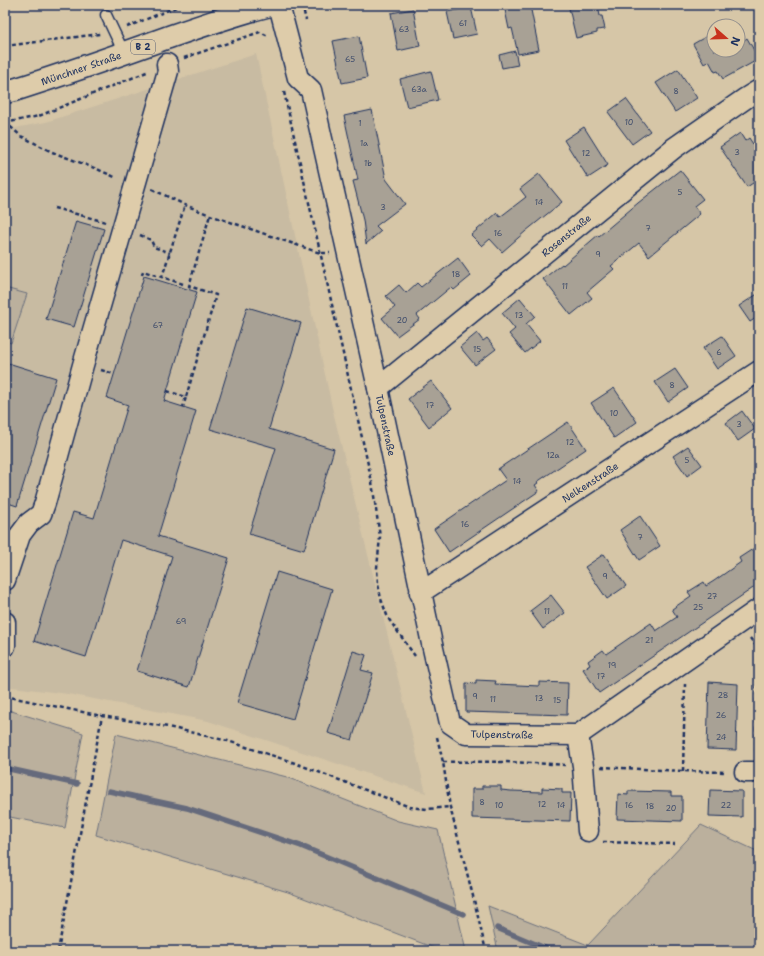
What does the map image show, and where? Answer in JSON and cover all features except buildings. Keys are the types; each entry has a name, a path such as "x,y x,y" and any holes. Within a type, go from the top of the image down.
{"main road":[{"path":"212,22 226,5"},
{"name":"Münchner Straße","path":"5,92 73,71 212,22 270,5"}],"street":[{"name":"Tulpenstraße","path":"279,5 298,78 312,90 378,388 420,593 450,723 466,734 578,735"},
{"path":"5,580 20,535 29,523 41,514 45,503 83,365 168,71 167,64"},
{"name":"Rosenstraße","path":"378,388 674,148 759,90"},
{"name":"Nelkenstraße","path":"420,593 759,371"},
{"path":"588,831 583,766 578,735 759,609"},
{"path":"5,622 5,646"}],"lane":[{"path":"106,15 124,53"}],"path":[{"path":"302,5 306,20"},
{"path":"5,46 114,32"},
{"path":"284,91 372,482 380,537 378,584 381,599 388,618 415,656 416,660"},
{"path":"5,122 21,136 52,152 98,169"},
{"path":"136,184 149,188 210,215 320,253 348,255"},
{"path":"162,277 185,205"},
{"path":"54,208 123,227 152,240 154,247 170,252"},
{"path":"183,407 216,295 189,286 210,215"},
{"path":"142,276 143,271 183,284"},
{"path":"167,391 186,397"},
{"path":"740,623 757,647 756,764 752,772"},
{"path":"415,656 432,644"},
{"path":"683,771 686,661"},
{"path":"5,696 102,716 168,727 228,741 295,763 410,807 427,809 450,807"},
{"path":"58,951 102,716"},
{"path":"435,732 443,762 450,807 486,951"},
{"path":"588,831 590,842 675,844"}],"shaded area":[{"path":"256,54 332,407 426,793 208,721 68,694 5,686 5,130 46,122"},
{"path":"5,288 27,294 11,343 5,341"},
{"path":"5,709 83,733 65,828 5,816"},
{"path":"116,734 287,777 398,821 438,830 466,951 442,951 288,892 96,835"},
{"path":"701,825 759,852 759,951 498,951 488,906 588,945"}],"waterway":[{"path":"5,768 77,784"},
{"path":"109,791 187,808 301,846 463,914"},
{"path":"497,928 552,951"}]}
